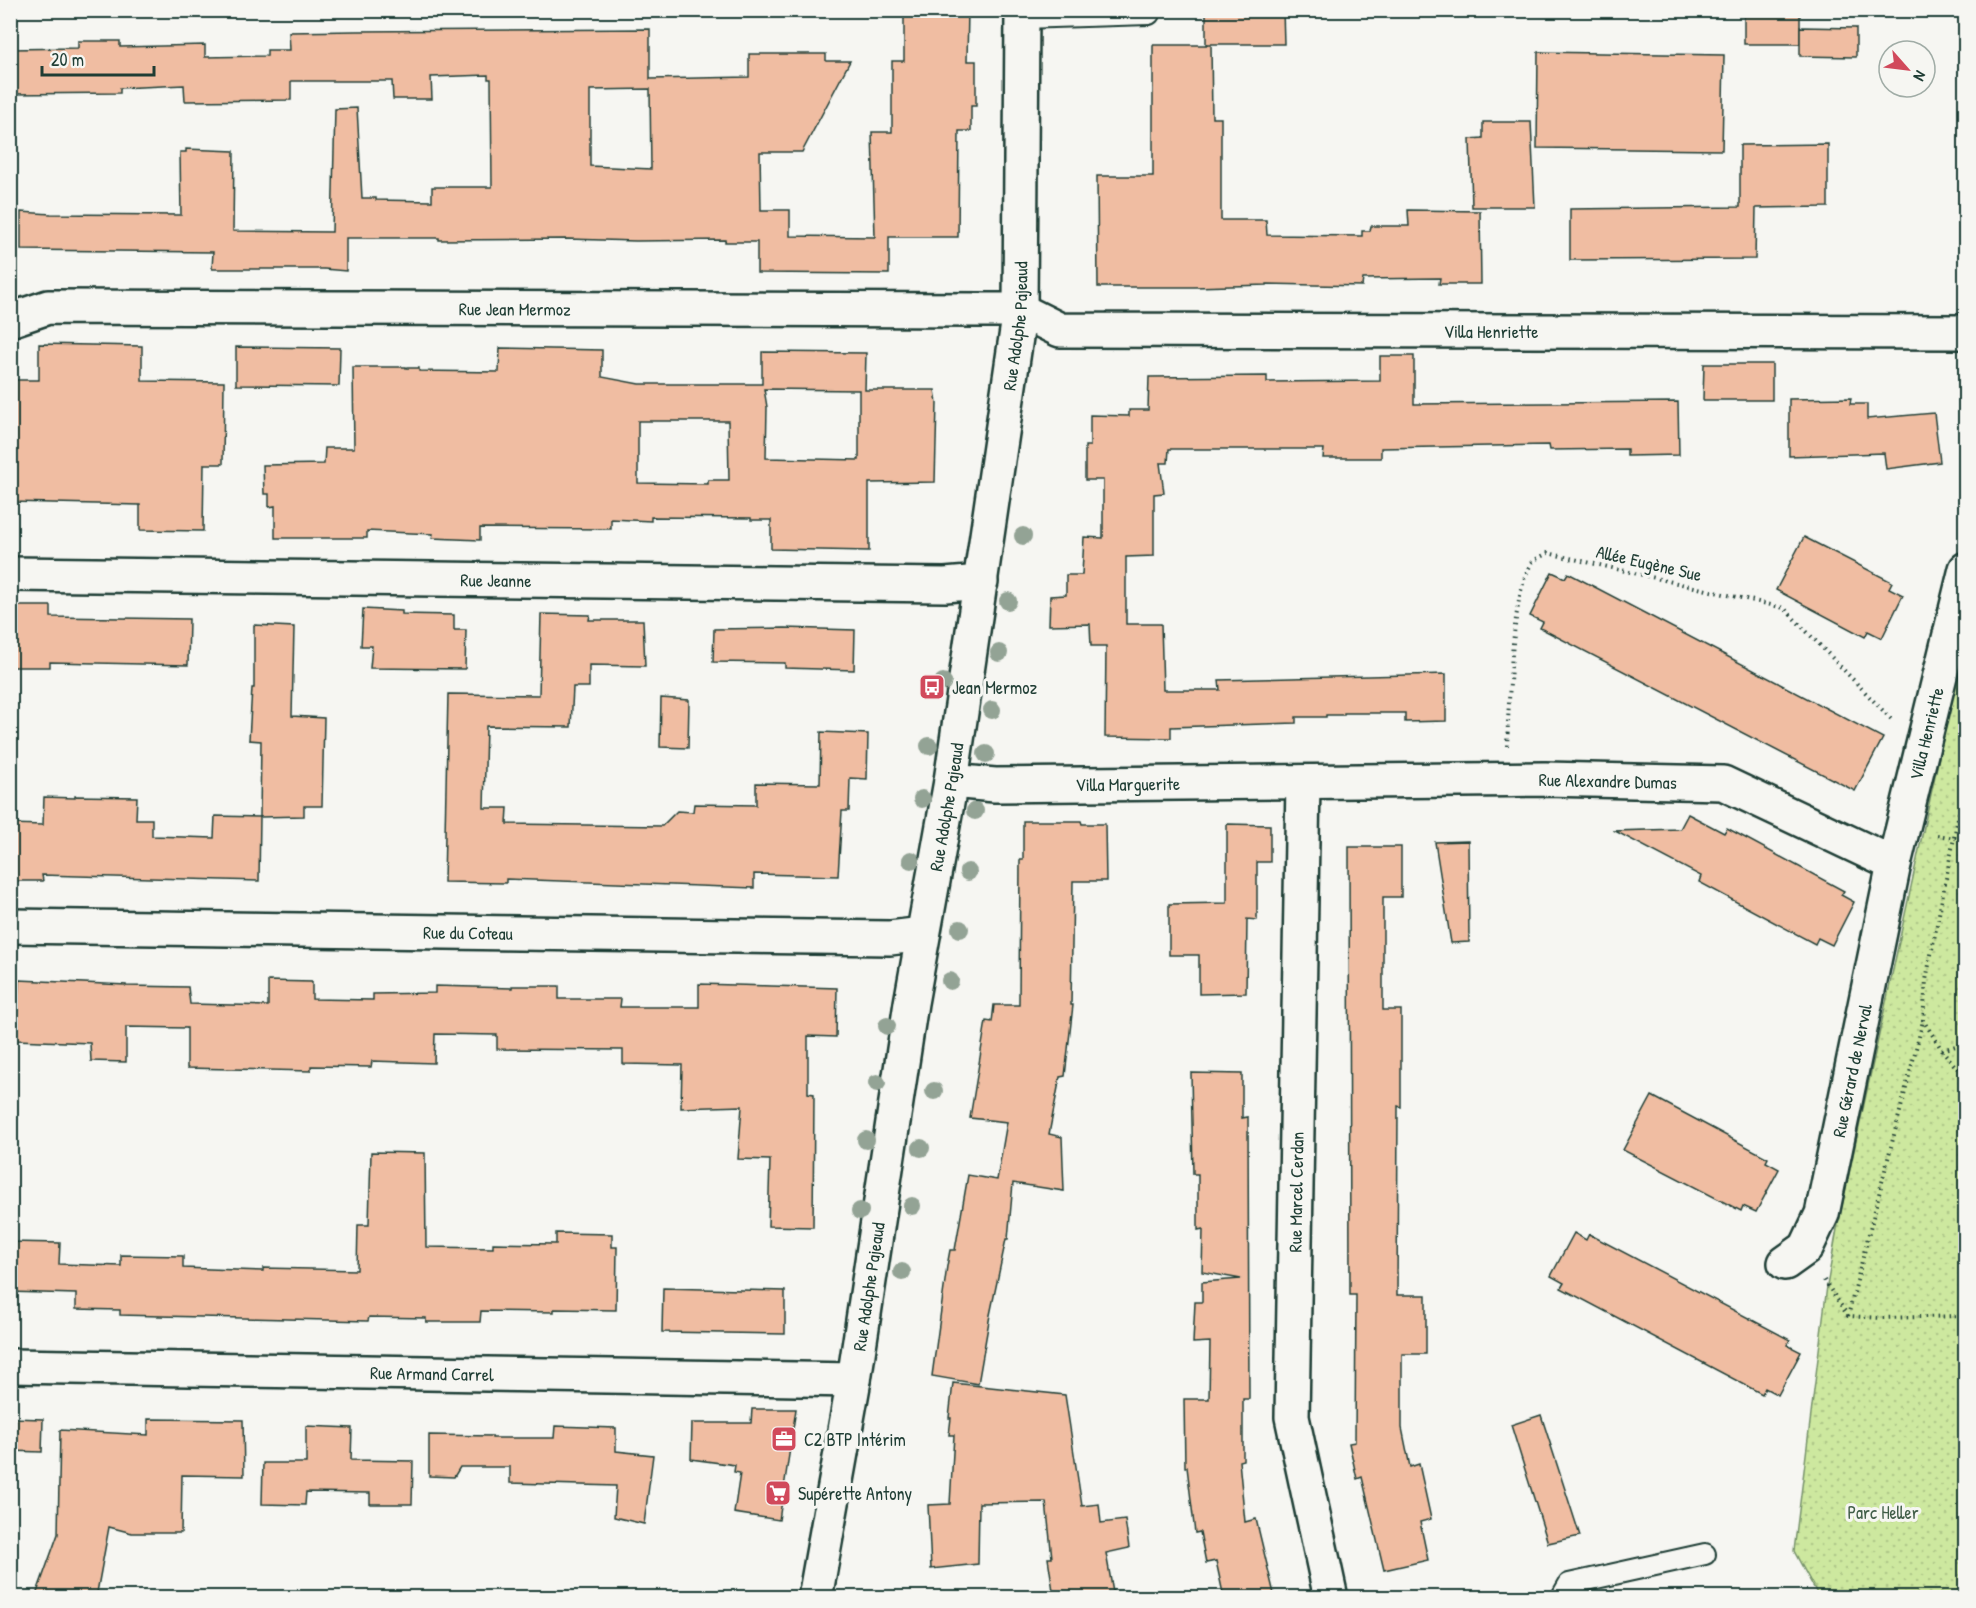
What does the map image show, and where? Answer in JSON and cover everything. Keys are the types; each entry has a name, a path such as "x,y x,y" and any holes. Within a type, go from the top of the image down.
{"street":[{"name":"Rue Adolphe Pajeaud","path":"815,1598 854,1380 923,934 951,781 1020,310 1022,14"},
{"name":"Rue Jean Mermoz","path":"10,320 48,307 1020,310"},
{"name":"Villa Henriette","path":"1020,310 1060,330 1965,332"},
{"name":"Villa Henriette","path":"1894,864 1965,569"},
{"name":"Rue Jeanne","path":"10,574 945,585 981,582"},
{"name":"Rue Alexandre Dumas","path":"1303,782 1504,779 1723,783 1894,864"},
{"name":"Villa Marguerite","path":"951,781 994,784 1303,782"},
{"name":"Rue Marcel Cerdan","path":"1303,782 1292,1417 1331,1598"},
{"name":"Rue Gérard de Nerval","path":"1796,1255 1822,1214 1894,864"},
{"name":"Rue du Coteau","path":"10,926 890,938 923,934"},
{"name":"Rue Armand Carrel","path":"10,1366 854,1380"}],"lane":[{"path":"1022,14 1149,14"},
{"path":"1561,1598 1569,1584 1706,1554"}],"path":[{"name":"Allée Eugène Sue","path":"1504,779 1515,632 1524,579 1533,561 1548,554 1784,608 1921,750"},
{"path":"1848,1316 1923,1020 1926,980 1965,777"},
{"path":"1955,838 1965,840"},
{"path":"1923,1020 1942,1050 1965,1079"},
{"path":"1942,1050 1965,1043"},
{"path":"1796,1255 1827,1286 1848,1316"},
{"path":"1848,1316 1882,1318 1962,1316 1965,1318"}],"green space":[{"name":"Parc Heller","path":"1965,637 1965,1597 1819,1597 1794,1551 1827,1286 1837,1229"}],"building":[{"path":"920,10 968,10 967,61 976,61 976,106 971,106 971,131 959,131 958,237 889,237 889,274 757,273 757,242 725,242 725,240 346,238 346,271 212,269 213,252 21,250 21,212 181,215 180,152 186,152 186,149 234,151 233,231 332,232 335,109 357,108 362,198 432,201 432,187 492,187 491,79 488,79 488,75 431,77 432,99 393,99 392,81 291,81 291,100 185,101 184,85 120,88 120,93 10,94 10,49 78,48 78,41 120,41 120,47 205,45 205,57 267,56 267,50 290,50 289,32 650,29 650,79 749,77 749,54 826,54 826,61 850,61 802,152 760,152 761,210 790,210 790,236 875,237 872,132 892,132 892,61 904,61 904,17 920,17","holes":["650,89 651,169 590,166 590,90"]},
{"path":"1206,10 1283,10 1284,44 1206,44"},
{"path":"1744,10 1800,10 1800,44 1744,44"},
{"path":"1800,27 1856,28 1856,57 1800,56"},
{"path":"1153,45 1211,45 1212,118 1221,118 1221,220 1266,220 1267,235 1362,236 1362,231 1370,231 1371,226 1409,226 1408,210 1480,211 1481,284 1439,284 1440,278 1363,279 1362,286 1267,284 1098,287 1097,176 1153,176"},
{"path":"1538,52 1724,55 1722,150 1537,148"},
{"path":"1483,122 1531,122 1535,207 1472,207 1470,139 1483,138"},
{"path":"1828,144 1828,207 1756,208 1755,259 1570,260 1570,209 1740,207 1740,145"},
{"path":"39,344 142,346 142,381 224,382 223,464 204,464 203,531 140,530 140,505 10,502 10,380 39,380"},
{"path":"236,347 340,348 339,386 236,385"},
{"path":"500,348 602,350 602,377 639,384 762,384 762,352 866,353 865,390 935,390 937,403 935,482 869,483 869,551 771,549 771,520 751,520 751,518 651,517 651,521 611,519 611,529 480,528 480,540 432,538 433,534 367,531 367,538 275,538 275,506 269,507 269,494 264,494 263,465 324,464 325,448 354,448 353,367 406,367 419,368 419,371 499,372","holes":["764,389 859,390 859,460 766,458 767,407","638,421 728,421 729,480 708,480 708,484 638,483"]},
{"path":"1380,356 1414,356 1414,404 1678,402 1679,455 1627,456 1627,449 1550,450 1549,445 1381,448 1381,458 1323,458 1324,449 1169,449 1168,463 1160,463 1164,493 1154,494 1154,556 1126,557 1126,624 1161,624 1163,690 1220,690 1219,680 1446,674 1446,721 1405,722 1405,713 1344,713 1344,715 1326,715 1326,717 1296,717 1296,723 1171,727 1171,738 1105,737 1106,646 1091,646 1090,624 1049,625 1050,596 1066,595 1066,575 1082,575 1084,537 1103,538 1103,480 1085,480 1085,446 1090,446 1090,415 1129,416 1129,410 1148,410 1149,377 1267,376 1267,382 1380,381"},
{"path":"1704,364 1772,364 1772,400 1703,400"},
{"path":"1851,398 1850,404 1867,404 1867,419 1934,413 1940,462 1886,469 1884,453 1789,456 1789,399"},
{"path":"1804,537 1892,582 1889,588 1903,595 1882,638 1868,631 1865,637 1776,590"},
{"path":"1552,572 1565,578 1568,573 1883,738 1855,791 1540,628 1543,622 1530,616"},
{"path":"10,606 51,606 51,617 189,619 188,665 50,662 50,667 10,667"},
{"path":"363,609 402,611 402,614 454,615 454,630 466,630 465,669 370,668 372,646 361,646"},
{"path":"541,614 590,615 589,620 643,620 645,666 589,665 589,687 573,687 571,727 486,726 484,808 508,808 507,824 662,826 677,811 693,812 694,804 756,805 756,783 820,784 821,732 868,734 867,779 850,778 849,811 842,811 838,876 754,874 754,888 506,879 506,883 444,882 448,694 539,695"},
{"path":"254,625 294,627 292,716 324,718 322,806 304,806 304,816 260,817 261,741 249,740 252,688 254,688"},
{"path":"714,629 855,630 854,670 785,668 785,663 713,662"},
{"path":"661,698 689,700 688,748 660,747"},
{"path":"75,796 137,797 136,819 152,819 152,836 214,838 215,816 260,817 259,881 42,875 43,881 10,881 10,824 43,825 44,797 75,798"},
{"path":"1688,814 1724,833 1727,828 1844,891 1841,895 1854,902 1832,945 1818,938 1815,944 1699,882 1701,876 1615,831 1680,829"},
{"path":"1023,821 1081,821 1082,824 1105,824 1106,881 1073,881 1071,1005 1073,1005 1065,1076 1060,1077 1049,1134 1062,1137 1064,1191 1013,1183 1008,1239 1006,1239 990,1315 978,1384 932,1376 947,1266 950,1250 955,1250 968,1175 997,1180 1007,1122 970,1118 986,1021 992,1022 994,1005 1019,1005 1020,860 1023,860"},
{"path":"1227,824 1270,825 1270,862 1257,862 1257,920 1247,919 1246,993 1199,994 1199,955 1169,955 1169,904 1227,903"},
{"path":"1468,841 1469,942 1451,943 1435,842"},
{"path":"1349,847 1401,847 1401,897 1383,897 1383,1010 1401,1010 1397,1295 1426,1295 1426,1354 1402,1354 1402,1428 1410,1467 1419,1464 1431,1519 1420,1522 1428,1560 1384,1570 1362,1477 1357,1479 1349,1443 1355,1442 1356,1295 1350,1295"},
{"path":"19,980 188,987 190,1004 268,1006 268,981 312,982 312,999 373,1000 373,994 435,993 435,986 512,988 512,986 559,986 559,999 621,999 620,1007 699,1007 699,984 837,988 836,1037 808,1036 808,1093 814,1094 813,1227 768,1226 770,1160 738,1159 742,1106 681,1108 682,1065 623,1064 623,1050 497,1049 497,1035 435,1034 434,1063 372,1061 371,1067 311,1066 311,1071 187,1068 187,1028 126,1027 126,1062 91,1061 90,1043 16,1040"},
{"path":"1191,1073 1242,1074 1242,1118 1248,1117 1249,1399 1243,1399 1243,1460 1239,1461 1245,1522 1256,1519 1275,1598 1224,1598 1216,1561 1206,1563 1200,1532 1195,1533 1187,1467 1185,1467 1184,1399 1209,1399 1210,1342 1193,1343 1195,1302 1202,1302 1202,1282 1241,1279 1202,1272 1203,1229 1198,1230 1198,1174 1193,1174"},
{"path":"1652,1096 1768,1158 1766,1162 1779,1169 1756,1212 1743,1206 1741,1211 1623,1150"},
{"path":"371,1152 425,1153 426,1247 493,1248 493,1243 556,1244 556,1233 612,1234 612,1247 617,1247 616,1310 481,1311 480,1322 426,1322 426,1318 369,1317 368,1321 120,1315 120,1310 76,1309 76,1294 10,1292 10,1242 60,1243 59,1264 121,1266 121,1255 183,1256 183,1268 263,1271 263,1268 357,1270 358,1225 369,1225"},
{"path":"1574,1233 1586,1240 1589,1234 1790,1340 1787,1345 1801,1352 1778,1395 1765,1388 1762,1394 1561,1288 1564,1283 1551,1276"},
{"path":"663,1288 785,1291 785,1334 662,1332"},
{"path":"953,1383 1065,1395 1082,1506 1099,1504 1101,1523 1125,1520 1129,1548 1106,1553 1114,1598 1054,1597 1048,1558 1052,1558 1046,1502 979,1503 978,1564 931,1569 928,1505 950,1504 954,1435 949,1435 951,1418 949,1418"},
{"path":"752,1409 796,1409 779,1520 734,1513 740,1473 734,1472 735,1465 691,1459 692,1423 751,1423"},
{"path":"1541,1415 1580,1536 1548,1543 1511,1425"},
{"path":"10,1418 43,1419 42,1452 10,1451"},
{"path":"148,1419 243,1420 244,1476 182,1475 181,1533 132,1533 109,1527 96,1598 35,1598 58,1534 60,1430 148,1435"},
{"path":"306,1426 352,1428 351,1460 413,1461 412,1504 370,1504 370,1493 306,1492 305,1505 262,1504 263,1463 306,1463"},
{"path":"555,1426 616,1428 616,1451 653,1455 644,1524 614,1517 616,1486 510,1483 510,1467 460,1467 454,1477 429,1476 429,1435 554,1438"}],"place":[{"name":"Jean Mermoz","path":"932,687"},
{"name":"C2 BTP Intérim","path":"784,1439"},
{"name":"Supérette Antony","path":"778,1493"}]}
